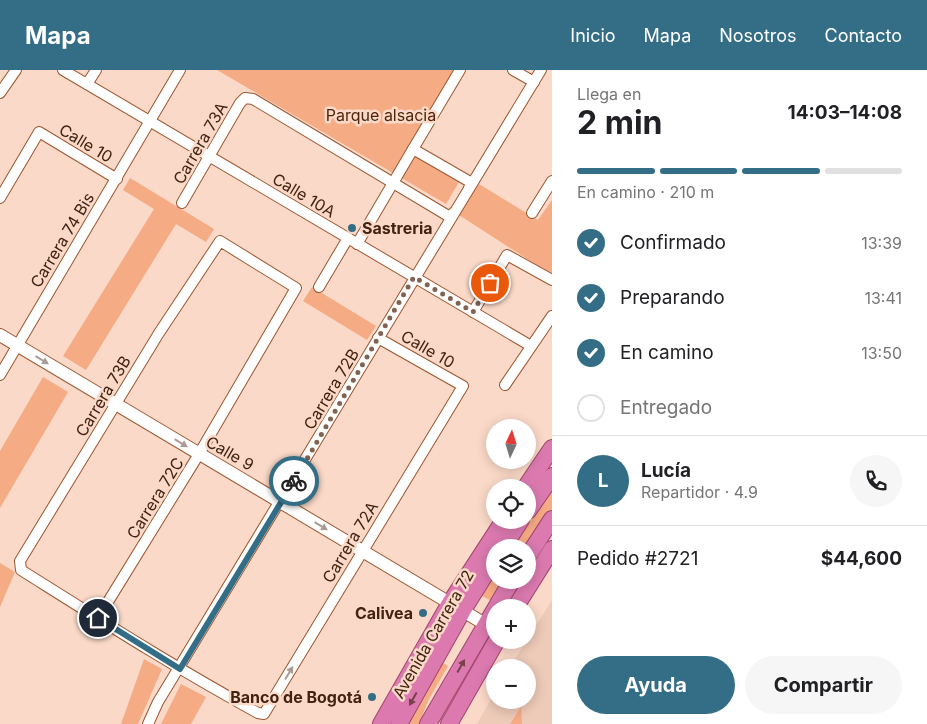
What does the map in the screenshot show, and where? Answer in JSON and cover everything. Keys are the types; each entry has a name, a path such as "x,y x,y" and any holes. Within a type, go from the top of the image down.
{"highway":[{"path":"531,479 552,448"},
{"path":"536,499 552,476"},
{"path":"536,544 552,519"},
{"name":"Avenida Carrera 72","path":"399,724 456,607 499,529"},
{"path":"521,599 552,549"},
{"name":"Avenida Carrera 72","path":"381,724 456,607 486,570"},
{"path":"428,724 486,633"},
{"path":"450,724 491,649"}],"street":[{"path":"0,93 16,70"},
{"name":"Calle 10A","path":"63,70 531,346"},
{"path":"87,84 96,70"},
{"path":"150,121 180,70"},
{"path":"319,287 392,183 460,70"},
{"path":"513,70 534,82"},
{"path":"413,149 472,183 541,70"},
{"name":"Carrera 73A","path":"182,203 245,98 253,99 392,183"},
{"name":"Carrera 74 Bis","path":"0,375 150,121"},
{"name":"Calle 10","path":"0,198 39,132 117,179"},
{"path":"532,213 552,181"},
{"path":"392,183 450,217"},
{"name":"Carrera 72B","path":"148,724 158,702 180,669 472,183"},
{"name":"Carrera 73B","path":"98,618 21,570 20,561 159,333 220,241 296,288"},
{"path":"473,312 507,254 552,280"},
{"name":"Carrera 72C","path":"98,618 200,454 296,288"},
{"path":"505,385 552,316"},
{"name":"Calle 9","path":"0,335 486,625"},
{"name":"Calle 10","path":"378,338 463,386"},
{"name":"Carrera 72A","path":"180,669 258,713 264,714 463,386"},
{"path":"98,618 180,669"}],"shaded area":[{"path":"552,600 552,724 477,724 486,708 536,709 536,659 515,659 521,649 536,649 536,626"}],"green space":[{"name":"Parque alsacia","path":"217,70 460,70 413,148 462,177 446,204"},
{"path":"130,178 214,229 206,242 176,224 86,370 63,356 154,209 123,190"},
{"path":"479,184 538,220 552,200 552,275 459,215"},
{"path":"312,287 376,326 367,340 303,301"},
{"path":"43,377 68,392 0,508 0,451"},
{"path":"552,484 552,509 531,539 515,539 522,529 536,529 536,508"},
{"path":"0,563 15,572 0,607"},
{"path":"486,582 486,589 499,589 493,599 488,599 478,594"},
{"path":"144,659 162,669 138,724 121,724"},
{"path":"440,661 448,666 428,701 419,724 404,724"},
{"path":"181,684 206,697 191,724 161,724"},
{"path":"520,709 521,709 522,724 510,724"}],"way so far":[{"path":"294,481 414,277 473,312 490,283"}],"place":[{"name":"Sastreria","path":"352,228"},
{"name":"Calivea","path":"423,613"},
{"name":"Banco de Bogotá","path":"372,697"}],"route":[{"path":"98,618 180,669 294,481"}]}
